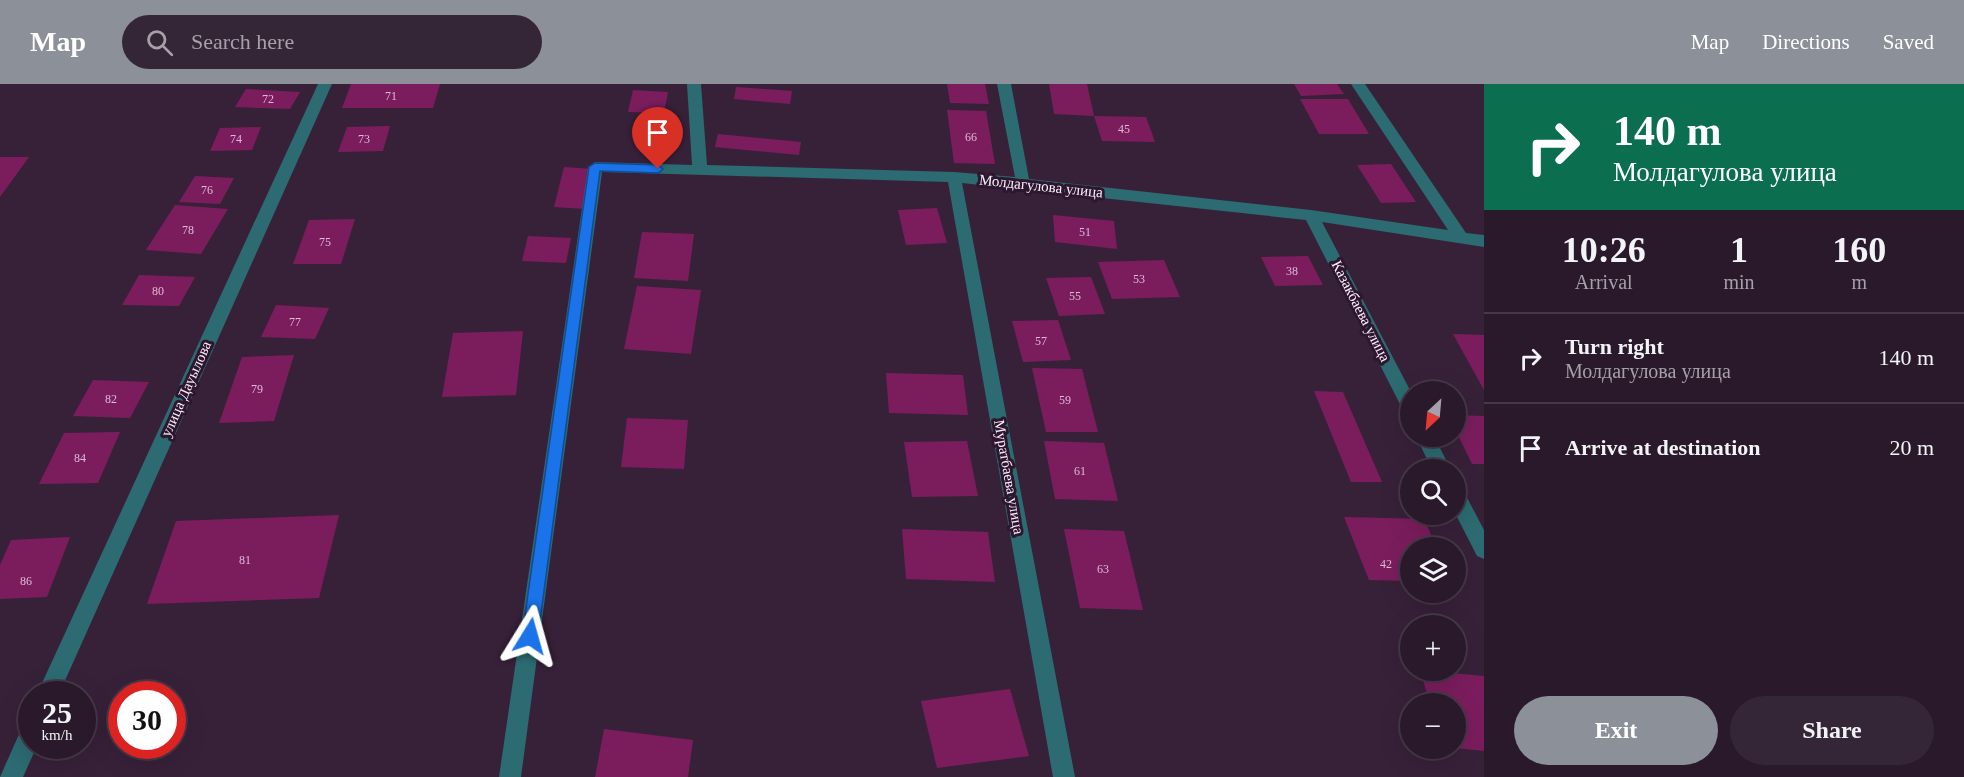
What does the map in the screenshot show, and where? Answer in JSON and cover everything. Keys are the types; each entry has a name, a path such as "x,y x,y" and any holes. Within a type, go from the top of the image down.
{"street":[{"name":"улица Дауылова","path":"54,681 324,84"},
{"path":"694,84 700,170"},
{"path":"1004,84 1023,183"},
{"path":"1358,84 1460,236"},
{"name":"Молдагулова улица","path":"510,777 595,167 954,177 1311,215 1484,241"},
{"name":"Муратбаева улица","path":"954,177 1064,777"},
{"name":"Казакбаева улица","path":"1311,215 1400,388"},
{"path":"1466,515 1484,550"},
{"path":"11,777 19,759"}],"building":[{"path":"351,84 440,84 433,108 342,108"},
{"path":"947,84 985,84 989,104 950,103"},
{"path":"1049,84 1087,84 1094,116 1054,114"},
{"path":"1294,84 1337,84 1344,94 1301,96"},
{"path":"736,87 792,91 790,104 734,99"},
{"path":"246,89 300,92 290,109 235,107"},
{"path":"633,90 668,92 664,113 628,112"},
{"path":"1300,99 1348,99 1369,134 1319,134"},
{"path":"947,110 986,111 995,164 954,163"},
{"path":"1094,116 1146,117 1155,142 1102,141"},
{"path":"390,126 383,151 338,152 347,127"},
{"path":"261,127 252,150 210,151 220,128"},
{"path":"718,134 801,142 799,155 715,147"},
{"path":"0,157 29,157 0,197"},
{"path":"1391,164 1416,202 1381,203 1357,165"},
{"path":"564,167 594,169 585,209 554,207"},
{"path":"195,176 234,178 220,204 179,202"},
{"path":"175,205 228,209 201,254 146,250"},
{"path":"937,208 947,243 906,245 898,210"},
{"path":"1053,215 1114,221 1117,249 1055,242"},
{"path":"355,219 341,264 293,264 309,220"},
{"path":"642,232 694,234 688,281 634,278"},
{"path":"528,236 571,238 566,263 522,261"},
{"path":"1308,256 1323,285 1275,286 1261,257"},
{"path":"1164,260 1180,297 1112,299 1098,262"},
{"path":"139,275 195,277 179,306 122,305"},
{"path":"1091,277 1105,314 1059,316 1046,278"},
{"path":"637,286 701,290 691,354 624,349"},
{"path":"276,305 329,308 315,339 261,337"},
{"path":"1058,320 1071,360 1023,362 1012,321"},
{"path":"523,331 516,395 442,397 453,333"},
{"path":"1453,334 1484,335 1484,390"},
{"path":"294,355 274,421 219,423 242,357"},
{"path":"1032,368 1082,369 1098,432 1046,432"},
{"path":"886,373 963,375 968,415 889,413"},
{"path":"93,380 149,382 130,418 73,416"},
{"path":"1314,391 1343,392 1382,482 1351,482"},
{"path":"1466,415 1484,416 1484,464 1472,464 1464,447 1466,447"},
{"path":"627,418 688,420 684,469 621,467"},
{"path":"120,432 98,483 39,484 64,433"},
{"path":"967,441 978,496 912,497 904,442"},
{"path":"1044,441 1104,443 1118,501 1055,499"},
{"path":"339,515 319,598 147,604 176,521"},
{"path":"1344,517 1400,518 1400,525 1427,525 1432,537 1400,537 1400,581 1369,580"},
{"path":"902,529 988,532 995,582 906,579"},
{"path":"1064,529 1124,531 1143,610 1080,608"},
{"path":"70,537 47,597 0,599 0,565 11,540"},
{"path":"1466,674 1484,676 1484,751 1466,749 1466,693 1427,693 1423,681 1466,681"},
{"path":"1010,689 1029,756 937,768 921,701"},
{"path":"604,729 693,740 688,777 595,777"}],"route":[{"path":"530,636 595,167 658,169"}]}
